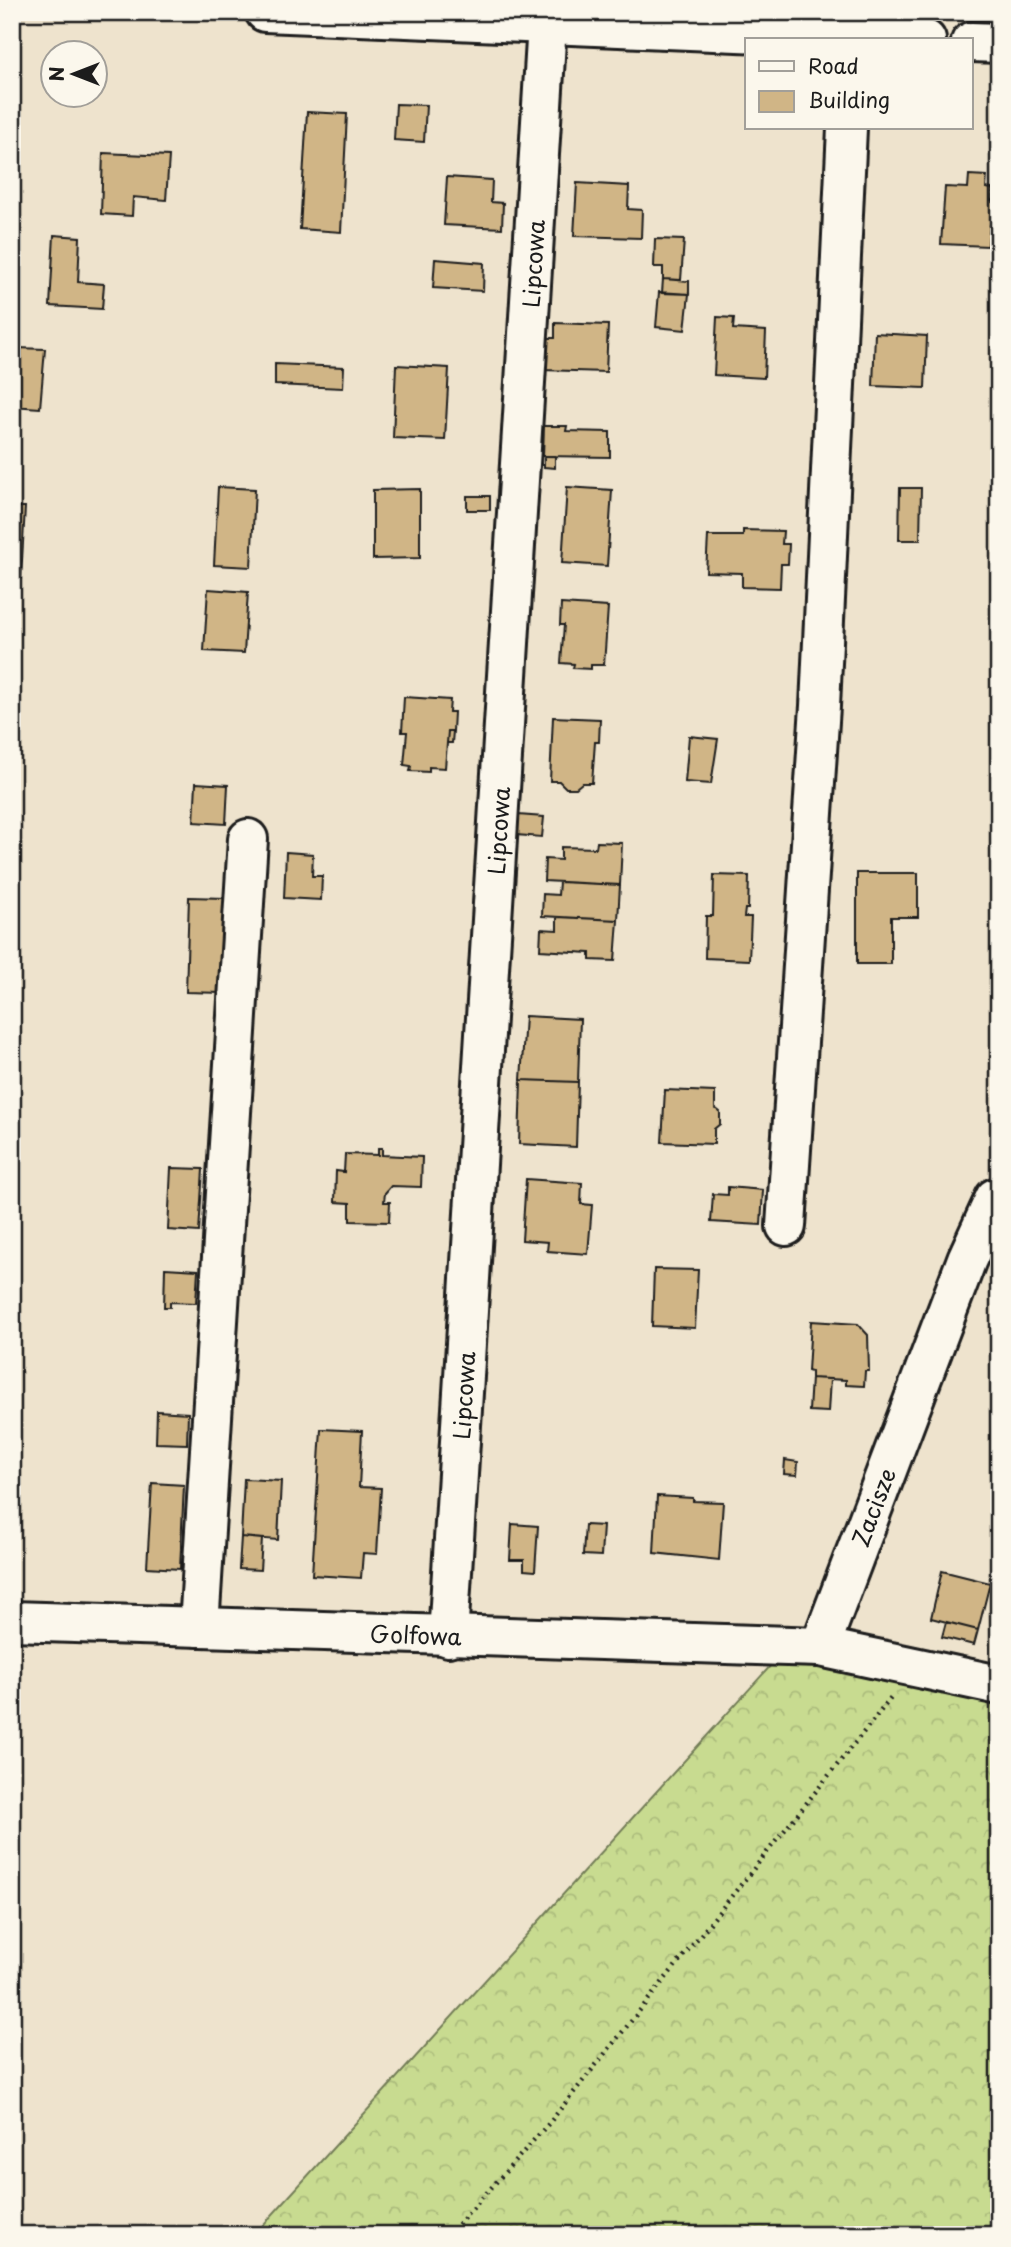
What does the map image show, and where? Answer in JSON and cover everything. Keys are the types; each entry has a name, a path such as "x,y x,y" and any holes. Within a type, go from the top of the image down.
{"street":[{"path":"265,12 831,38"},
{"name":"Lipcowa","path":"448,1637 547,24"},
{"path":"972,42 999,43"},
{"path":"786,1226 820,706 847,130"},
{"path":"199,1627 248,839"},
{"name":"Zacisze","path":"820,1647 967,1259 995,1198"},
{"name":"Golfowa","path":"12,1621 820,1647"},
{"path":"820,1647 999,1685"}],"path":[{"path":"449,2235 550,2122 916,1667"}],"green space":[{"path":"783,1652 999,1698 999,2235 254,2235"}],"building":[{"path":"396,104 426,105 424,142 394,140"},
{"path":"307,112 347,114 341,232 300,229"},
{"path":"103,153 169,156 166,200 133,197 132,216 101,214"},
{"path":"969,175 987,176 986,188 992,189 991,201 992,199 992,202 999,205 999,220 990,225 988,246 941,244 945,187 968,188"},
{"path":"447,177 492,180 491,202 503,203 502,228 444,225"},
{"path":"577,183 629,186 628,209 642,210 641,238 574,236"},
{"path":"999,220 999,244 988,244 990,225"},
{"path":"54,235 80,237 78,282 104,284 102,309 50,306"},
{"path":"655,239 684,240 681,280 663,279 663,267 654,267"},
{"path":"435,259 484,263 483,291 433,288"},
{"path":"663,279 689,281 689,294 662,293"},
{"path":"659,292 689,294 685,330 656,327"},
{"path":"717,317 734,318 733,329 766,331 764,378 714,375"},
{"path":"555,323 608,325 606,372 542,370 543,338 555,338"},
{"path":"875,333 927,336 925,388 873,386"},
{"path":"17,348 45,349 40,408 12,406"},
{"path":"275,364 344,367 343,388 275,385"},
{"path":"396,365 449,368 445,440 393,438"},
{"path":"544,426 567,426 566,431 610,432 610,457 543,456"},
{"path":"544,456 555,456 555,468 544,467"},
{"path":"218,487 255,489 251,567 214,565"},
{"path":"567,487 612,490 607,566 562,563"},
{"path":"900,488 921,488 920,540 899,540"},
{"path":"420,489 420,558 373,559 373,490"},
{"path":"467,496 490,496 490,510 467,510"},
{"path":"12,507 25,507 21,578 12,578"},
{"path":"743,530 783,531 782,544 789,544 788,564 781,564 780,588 742,587 742,573 706,572 708,536 743,536"},
{"path":"208,589 248,592 244,653 204,651"},
{"path":"561,604 608,607 604,665 591,665 591,669 573,668 574,664 561,663 564,625 560,625"},
{"path":"404,697 450,700 449,712 454,712 453,731 448,731 445,768 429,767 429,772 410,771 411,766 404,765 407,732 402,732"},
{"path":"553,717 600,719 599,742 595,742 592,783 566,788 559,781 550,781"},
{"path":"448,731 453,731 452,743 447,743"},
{"path":"689,736 718,739 711,784 685,782"},
{"path":"196,783 228,785 226,824 194,822"},
{"path":"518,815 544,817 542,837 516,835"},
{"path":"597,842 622,843 620,885 544,881 545,859 561,860 561,847 596,848"},
{"path":"286,852 313,854 312,876 322,876 321,900 284,898"},
{"path":"857,873 918,873 918,917 891,917 891,964 857,964"},
{"path":"714,875 749,876 748,909 745,909 744,917 751,917 749,960 705,958 706,916 713,916"},
{"path":"559,882 620,885 618,920 542,916 543,894 558,895"},
{"path":"189,897 225,898 222,993 186,992"},
{"path":"557,917 618,920 615,961 590,960 590,953 540,950 541,929 557,930"},
{"path":"525,1016 580,1019 578,1082 521,1080"},
{"path":"521,1080 578,1082 576,1147 519,1144"},
{"path":"665,1090 715,1092 715,1108 720,1112 720,1124 714,1129 714,1144 662,1142"},
{"path":"378,1148 382,1148 382,1155 422,1157 421,1187 391,1186 385,1193 384,1202 390,1202 389,1222 350,1221 350,1203 335,1202 336,1171 344,1172 345,1154 378,1155"},
{"path":"171,1168 203,1169 199,1232 168,1230"},
{"path":"526,1179 582,1183 581,1204 592,1205 588,1254 547,1251 548,1242 522,1240"},
{"path":"728,1187 763,1190 761,1225 711,1222 713,1194 728,1195"},
{"path":"165,1268 198,1270 196,1303 170,1302 170,1307 164,1307"},
{"path":"654,1269 698,1270 695,1328 652,1326"},
{"path":"811,1321 858,1324 868,1335 869,1371 865,1371 864,1386 846,1385 846,1380 811,1378 811,1372 808,1371"},
{"path":"811,1378 830,1379 828,1412 809,1411"},
{"path":"157,1411 188,1413 187,1444 156,1443"},
{"path":"321,1429 362,1431 359,1487 381,1488 377,1554 363,1553 361,1578 312,1575"},
{"path":"785,1460 798,1462 797,1475 784,1474"},
{"path":"244,1479 281,1481 278,1540 241,1537"},
{"path":"152,1483 184,1485 180,1569 147,1567"},
{"path":"657,1496 723,1502 719,1560 654,1553"},
{"path":"512,1524 538,1526 535,1571 524,1570 524,1560 510,1560"},
{"path":"585,1525 603,1526 601,1556 583,1555"},
{"path":"241,1537 262,1539 260,1570 239,1569"},
{"path":"942,1571 990,1583 978,1630 931,1618"},
{"path":"946,1622 978,1630 974,1645 942,1637"}]}
